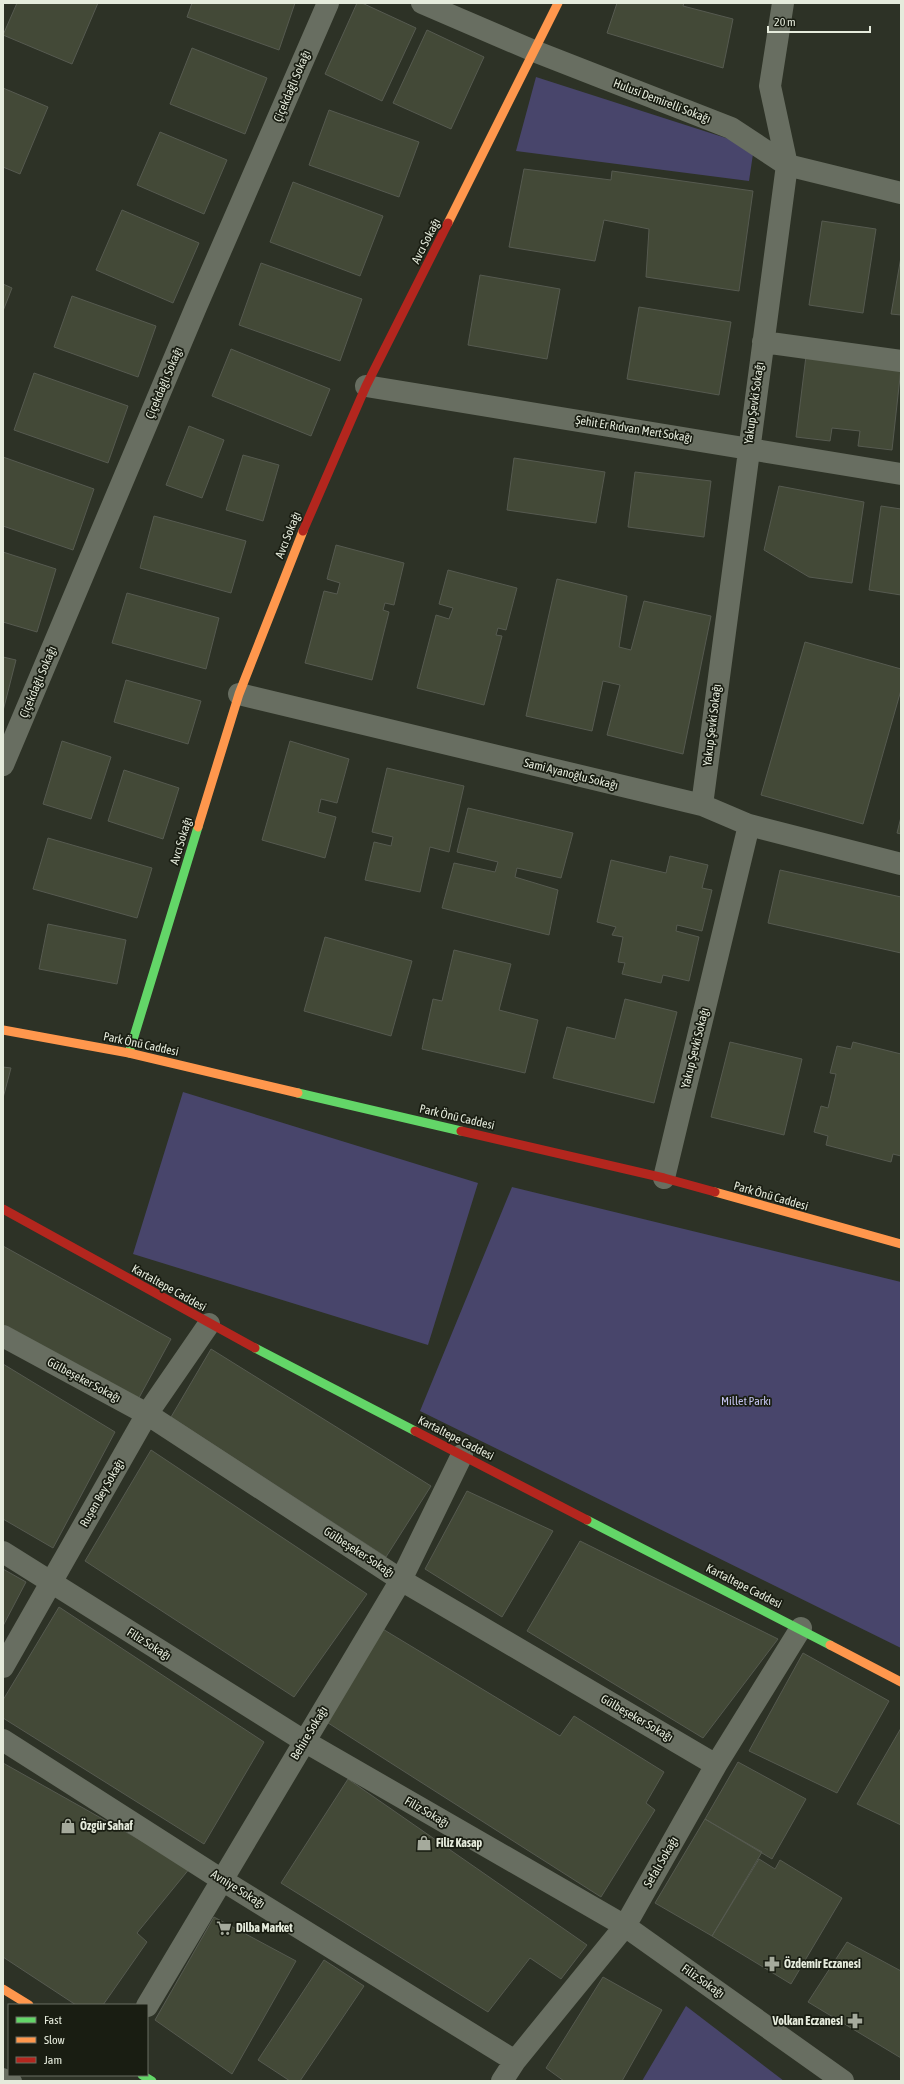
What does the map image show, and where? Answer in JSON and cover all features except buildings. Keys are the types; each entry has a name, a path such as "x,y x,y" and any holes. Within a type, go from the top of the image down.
{"street":[{"name":"Çiçekdağlı Sokağı","path":"3,765 196,307 328,3"},
{"name":"Hulusi Demirelli Sokağı","path":"422,3 534,52 731,128 787,166 901,193"},
{"name":"Avcı Sokağı","path":"129,1053 239,694 313,505 366,386 558,3"},
{"name":"Yakup Şevki Sokağı","path":"702,805 748,448 787,166 770,86 783,3"},
{"path":"763,342 901,361"},
{"name":"Şehit Er Rıdvan Mert Sokağı","path":"366,386 901,474"},
{"name":"Sami Ayanoğlu Sokağı","path":"239,694 702,805 749,825 901,864"},
{"name":"Yakup Şevki Sokağı","path":"664,1178 749,825"},
{"name":"Park Önü Caddesi","path":"3,1030 129,1053 664,1178 901,1244"},
{"name":"Kartaltepe Caddesi","path":"3,1209 209,1324 801,1628 901,1682"},
{"name":"Ruşen Bey Sokağı","path":"3,1668 147,1414 209,1324"},
{"name":"Gülbeşeker Sokağı","path":"3,1336 147,1414 401,1580 716,1765"},
{"name":"Behire Sokağı","path":"148,2004 401,1580 462,1455"},
{"name":"Filiz Sokağı","path":"3,1552 304,1741 625,1926 843,2081"},
{"name":"Sefalı Sokağı","path":"502,2081 515,2061 625,1926 716,1765 801,1628"},
{"name":"Avniye Sokağı","path":"3,1740 222,1880 515,2061"},
{"path":"3,1989 27,2004"}],"lane":[{"path":"3,2076 14,2081"}],"green space":[{"path":"536,77 754,147 749,181 516,151"},
{"path":"183,1092 478,1183 428,1345 133,1254"},
{"name":"Millet Parkı","path":"512,1187 901,1282 901,1648 420,1411"},
{"path":"686,2006 784,2081 642,2081"}],"traffic: fast":[{"path":"129,1053 198,827"},
{"path":"298,1093 461,1131"},
{"path":"255,1348 415,1431"},
{"path":"587,1520 830,1645"},
{"path":"144,2076 152,2081"}],"traffic: slow":[{"path":"448,223 558,3"},
{"path":"198,827 239,694 303,531"},
{"path":"3,1030 129,1053 298,1093"},
{"path":"715,1192 901,1244"},
{"path":"830,1645 901,1682"},
{"path":"3,1989 27,2004"}],"traffic: jam":[{"path":"303,531 366,386 448,223"},
{"path":"461,1131 664,1178 715,1192"},
{"path":"3,1209 255,1348"},
{"path":"415,1431 587,1520"}],"place":[{"name":"Özgür Sahaf","path":"68,1826"},
{"name":"Filiz Kasap","path":"424,1843"},
{"name":"Dilba Market","path":"224,1928"},
{"name":"Özdemir Eczanesi","path":"772,1964"},
{"name":"Volkan Eczanesi","path":"855,2021"}]}
